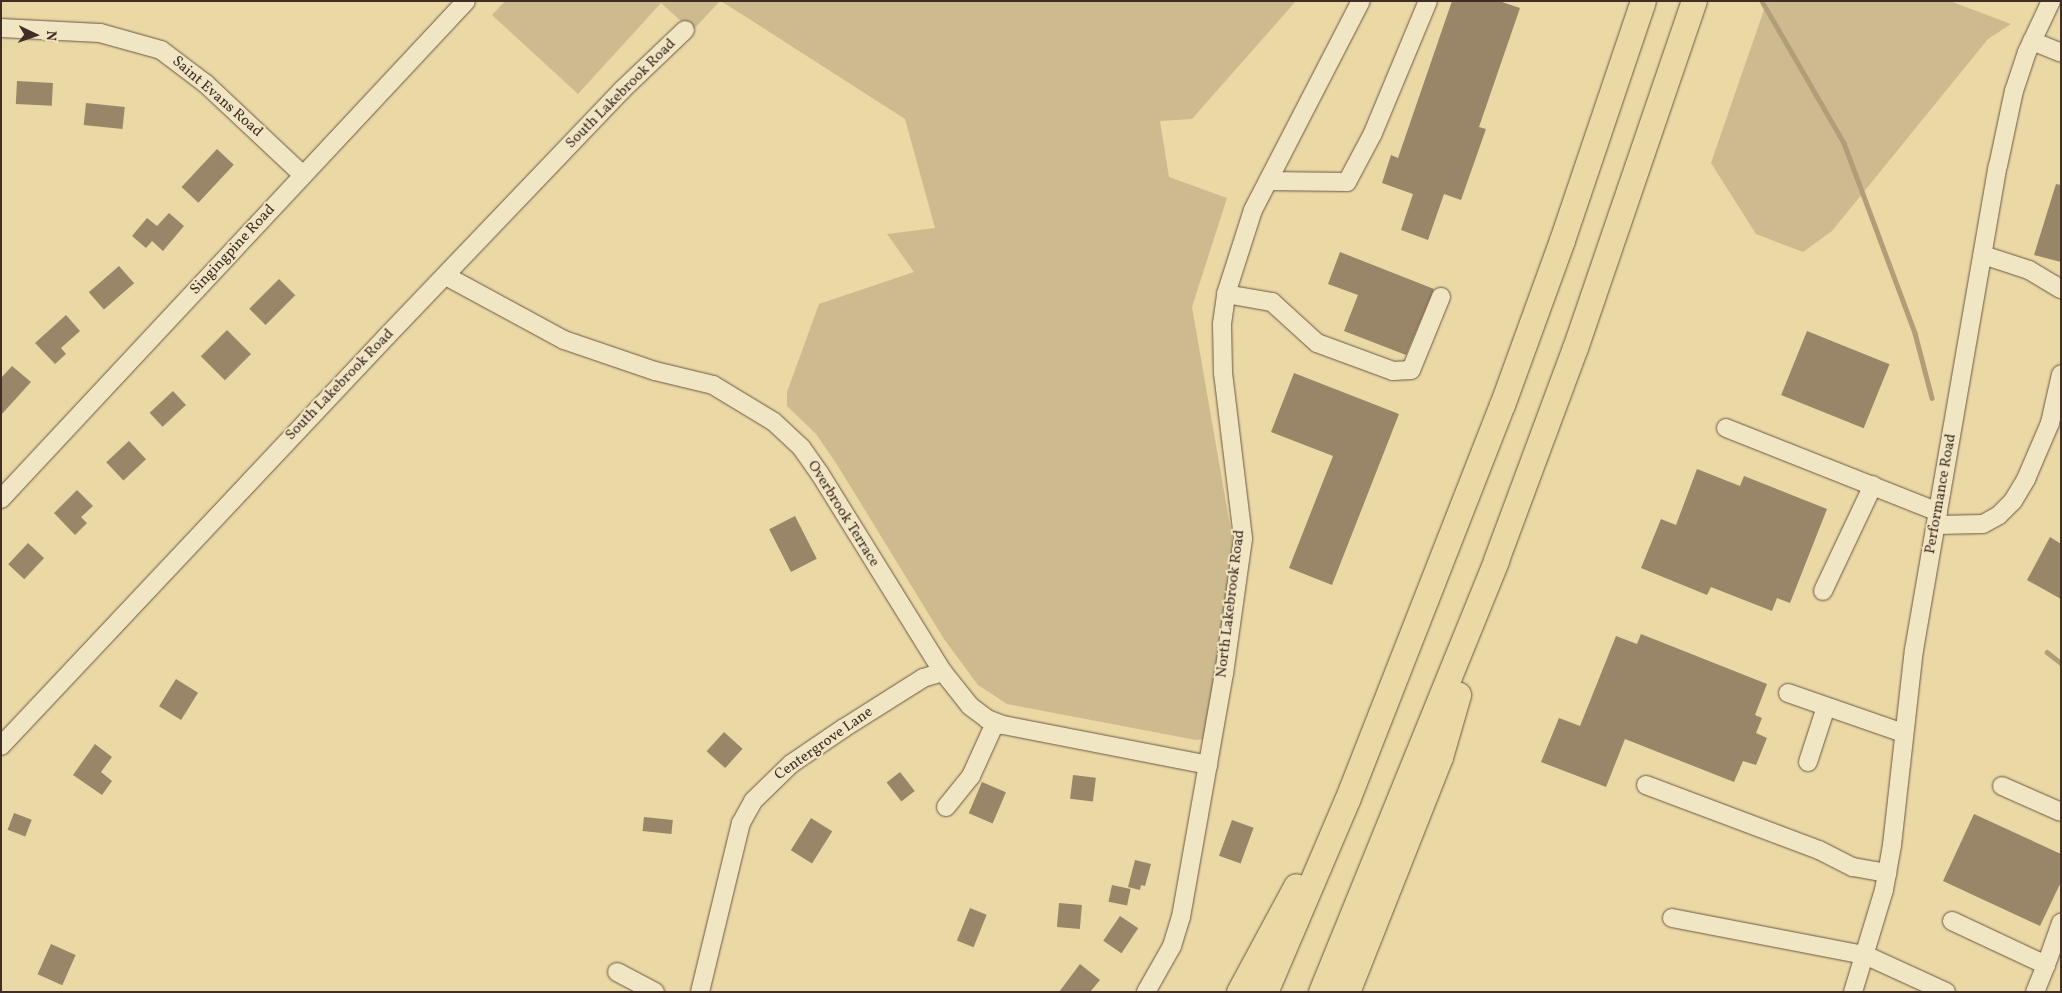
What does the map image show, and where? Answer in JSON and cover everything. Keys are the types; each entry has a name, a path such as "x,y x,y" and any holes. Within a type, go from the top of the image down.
{"highway":[{"path":"1265,992 1347,800 1502,405 1562,240 1643,1"},
{"path":"1321,992 1496,560 1575,348 1694,1"},
{"path":"1347,992 1440,757 1496,560"},
{"path":"1238,992 1265,938 1347,800"}],"street":[{"name":"Singingpine Road","path":"1,499 466,1"},
{"name":"North Lakebrook Road","path":"1146,992 1176,935 1208,765 1243,538 1223,372 1222,324 1226,294 1253,210 1361,1"},
{"path":"1268,181 1347,182 1373,133 1428,1"},
{"name":"Performance Road","path":"1854,992 1887,873 1903,733 1937,518 2014,91 2032,41 2051,1"},
{"name":"Saint Evans Road","path":"1,28 100,33 161,50 206,84 303,175"},
{"name":"South Lakebrook Road","path":"1,746 622,90 686,30"},
{"path":"2032,41 2061,52"},
{"path":"1983,255 2029,270 2061,289"},
{"name":"Overbrook Terrace","path":"446,276 564,340 655,371 713,385 774,422 801,447 943,672 970,706 995,723 1208,765"},
{"path":"1226,294 1272,302 1317,344 1393,371 1412,370 1441,297"},
{"path":"1726,428 1873,485 1937,518 1983,524 1999,515 2012,501 2026,479 2050,423 2061,374"},
{"path":"1822,591 1873,485"},
{"name":"Centergrove Lane","path":"700,992 741,822 753,801 791,764 844,728 923,678 943,672"},
{"path":"1788,693 1903,733"},
{"path":"1808,762 1826,707"},
{"path":"946,807 971,776 995,723"},
{"path":"1646,786 1819,850 1853,867 1887,873"},
{"path":"2002,786 2061,812"},
{"path":"1672,918 1865,956 1946,992"},
{"path":"1952,921 2046,965"},
{"path":"2035,992 2061,923"},
{"path":"617,972 655,992"}],"shaded area":[{"path":"505,1 720,1 692,31 661,3 578,94 492,15"},
{"path":"721,1 1296,1 1192,119 1160,121 1169,177 1227,198 1192,307 1236,560 1207,739 1196,740 1007,704 978,685 944,639 836,463 816,434 787,406 787,392 819,304 914,272 887,234 935,228 905,119"},
{"path":"1767,1 1950,1 2011,24 1988,39 1832,231 1803,252 1756,234 1711,163"}],"building":[{"path":"1452,1 1499,1 1520,8 1479,127 1486,129 1461,200 1444,194 1428,240 1401,230 1413,194 1382,183 1391,155 1398,158"},
{"path":"17,81 53,83 52,106 16,104"},
{"path":"86,103 125,107 122,129 84,125"},
{"path":"217,149 234,165 198,203 182,187"},
{"path":"2056,184 2061,185 2061,262 2034,255"},
{"path":"169,213 184,226 163,251 152,241 146,248 132,236 147,218 157,226"},
{"path":"1340,252 1434,289 1406,355 1344,331 1358,295 1328,284"},
{"path":"119,266 134,283 104,310 89,292"},
{"path":"279,279 295,295 266,325 249,309"},
{"path":"66,315 80,331 61,348 66,354 55,364 35,343"},
{"path":"227,330 251,354 225,380 201,356"},
{"path":"1807,331 1890,364 1864,428 1781,395"},
{"path":"12,366 31,382 1,415 1,378"},
{"path":"1294,373 1399,414 1332,585 1289,568 1333,456 1271,432"},
{"path":"173,391 186,405 163,427 150,413"},
{"path":"129,441 146,459 123,480 106,462"},
{"path":"1697,469 1740,486 1744,476 1827,509 1790,603 1777,598 1772,611 1711,587 1707,595 1641,568 1661,519 1676,525"},
{"path":"77,490 93,506 81,517 87,523 75,535 54,513"},
{"path":"795,516 817,559 791,572 769,529"},
{"path":"2050,537 2061,544 2061,599 2027,580"},
{"path":"28,543 44,558 24,579 8,564"},
{"path":"1641,634 1767,684 1755,715 1762,718 1756,733 1767,738 1756,765 1743,761 1734,782 1625,739 1606,787 1541,762 1559,718 1580,726 1616,636 1637,644"},
{"path":"176,679 198,693 181,720 159,706"},
{"path":"724,732 743,749 725,768 707,751"},
{"path":"95,744 112,757 101,772 112,781 102,795 73,775"},
{"path":"900,772 915,791 901,801 887,782"},
{"path":"1073,775 1096,778 1093,802 1070,799"},
{"path":"982,782 1006,792 993,823 969,813"},
{"path":"14,813 32,820 25,837 8,830"},
{"path":"1974,814 2061,854 2061,882 2040,926 1943,881"},
{"path":"644,817 673,820 671,834 643,831"},
{"path":"811,818 832,831 812,863 791,850"},
{"path":"1232,820 1254,828 1241,864 1219,856"},
{"path":"1135,860 1151,864 1145,886 1141,885 1140,890 1128,887"},
{"path":"1112,885 1131,889 1127,906 1108,902"},
{"path":"1059,903 1082,905 1080,929 1057,927"},
{"path":"970,908 987,915 974,947 957,940"},
{"path":"1120,916 1138,928 1121,953 1103,941"},
{"path":"51,944 76,955 62,985 38,974"},
{"path":"1080,964 1100,980 1090,992 1059,992"}],"waterway":[{"path":"1762,1 1844,143 1915,333 1932,398"},
{"path":"2047,652 2061,663"}]}
